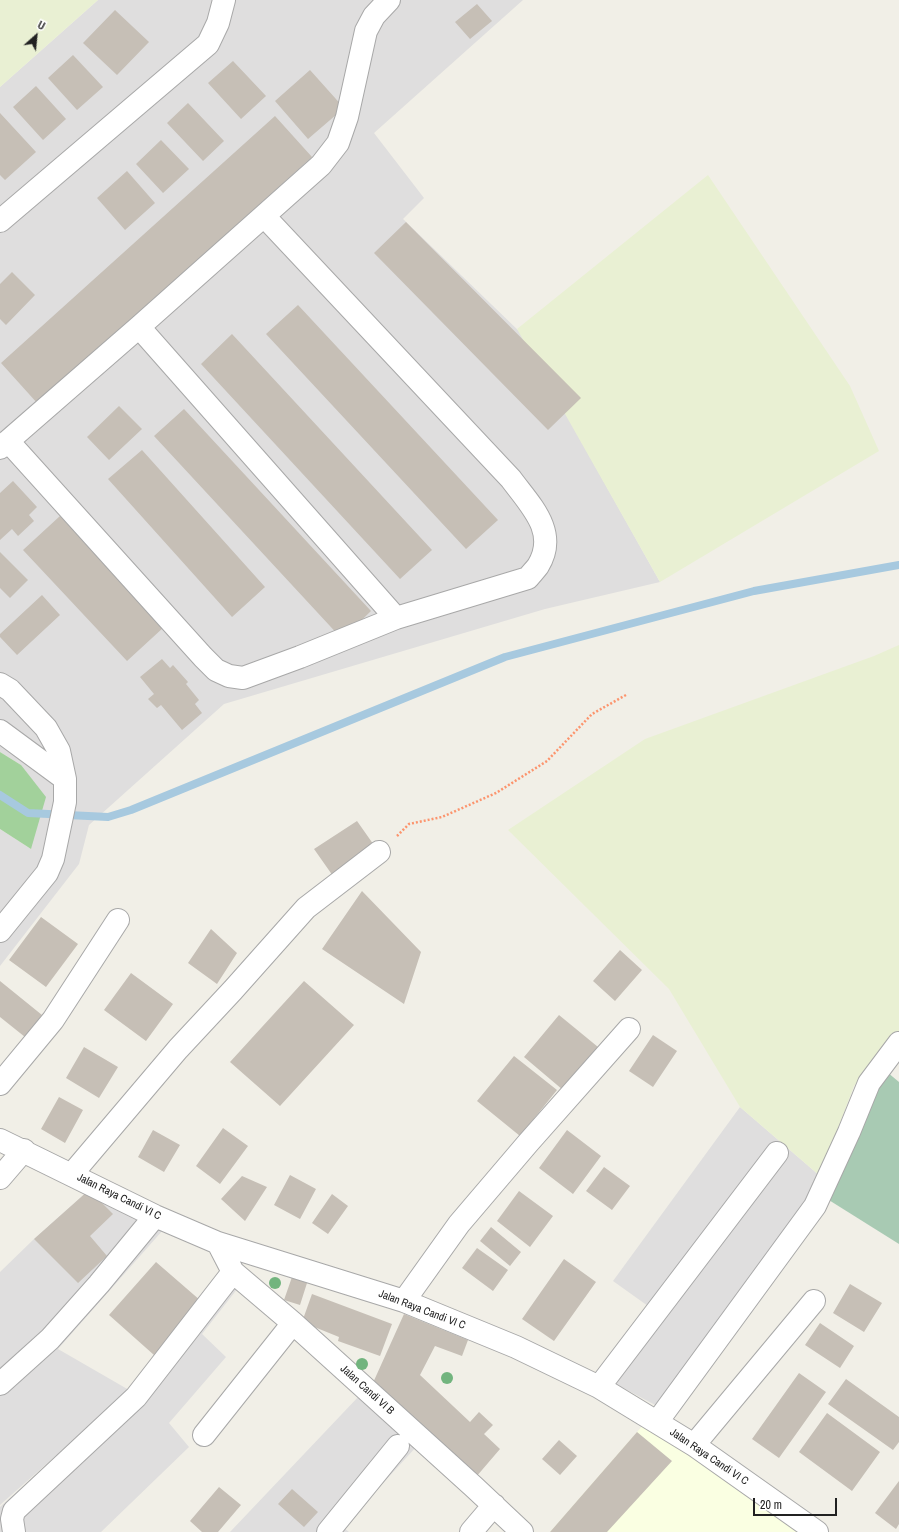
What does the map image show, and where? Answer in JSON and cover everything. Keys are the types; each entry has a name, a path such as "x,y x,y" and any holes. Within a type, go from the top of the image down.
{"street":[{"path":"0,221 208,44 218,23 224,0"},
{"path":"264,216 510,479 538,515 545,533 547,545 538,566 528,578 396,618 300,657 243,678 229,676 216,670 4,444 139,327 321,165 338,143 347,117 366,31 374,16 390,0"},
{"path":"139,327 396,618"},
{"path":"0,684 10,690 46,728 59,752 65,779 65,802 53,859 47,873 0,931"},
{"path":"0,731 65,779"},
{"path":"72,1174 178,1049 306,908 379,852"},
{"path":"0,1084 53,1020 118,920"},
{"path":"404,1301 459,1224 528,1143 630,1029"},
{"path":"657,1422 815,1206 849,1132 868,1083 899,1043"},
{"name":"Jalan Raya Candi VI C","path":"0,1140 24,1150 155,1216 218,1243 404,1301 516,1348 599,1387 694,1445 818,1532"},
{"path":"0,1178 24,1150"},
{"path":"599,1387 777,1153"},
{"path":"0,1384 50,1339 99,1284 155,1216"},
{"name":"Jalan Candi VI B","path":"218,1243 233,1272 293,1323 522,1532"},
{"path":"14,1532 12,1519 14,1511 136,1397 233,1272"},
{"path":"694,1445 814,1301"},
{"path":"204,1435 293,1323"},
{"path":"328,1532 398,1446"},
{"path":"471,1532 494,1505"}],"path":[{"path":"379,852 409,824 442,818 496,793 547,761 592,714 626,695"}],"shaded area":[{"path":"0,0 98,0 0,87"},
{"path":"98,0 523,0 374,133 424,198 403,219 521,333 660,582 545,609 224,704 89,825 79,864 0,966 0,829 31,849 21,765 0,752 0,87"},
{"path":"708,175 850,386 879,451 660,582 517,329"},
{"path":"899,645 899,1031 854,1086 820,1176 740,1107 669,989 508,830 645,739 874,656"},
{"path":"887,1072 899,1082 899,1244 824,1197"},
{"path":"740,1107 820,1176 808,1199 657,1406 597,1374 648,1306 613,1281"},
{"path":"89,1190 163,1230 58,1349 129,1390 221,1276 238,1288 202,1334 226,1357 169,1423 189,1447 101,1532 0,1532 0,1507 103,1414 0,1505 0,1272 34,1239"},
{"path":"360,1395 417,1446 343,1527 349,1532 230,1532"},
{"path":"644,1424 801,1532 550,1532"}],"green space":[{"path":"0,752 21,765 46,797 31,849 0,829"}],"building":[{"path":"477,4 492,21 470,39 455,22"},
{"path":"115,10 149,42 117,75 83,43"},
{"path":"73,55 103,87 77,110 48,78"},
{"path":"233,61 266,96 241,119 208,83"},
{"path":"310,70 344,108 308,139 275,101"},
{"path":"36,86 66,119 43,140 13,107"},
{"path":"188,103 224,141 203,161 167,123"},
{"path":"0,113 36,152 5,180 0,175"},
{"path":"275,116 312,157 38,404 1,363"},
{"path":"161,140 189,169 163,193 136,164"},
{"path":"127,171 155,203 125,230 97,198"},
{"path":"406,222 581,398 548,430 374,253"},
{"path":"12,272 35,295 6,325 0,319 0,284"},
{"path":"298,305 498,520 466,549 266,334"},
{"path":"232,334 432,550 400,579 201,364"},
{"path":"119,406 142,429 109,460 87,437"},
{"path":"184,409 371,611 342,639 154,436"},
{"path":"142,450 265,587 232,617 108,479"},
{"path":"13,481 37,507 29,515 34,521 18,536 12,529 0,540 0,493"},
{"path":"60,516 164,627 127,661 23,550"},
{"path":"0,552 28,580 10,598 0,588"},
{"path":"42,595 60,615 17,655 0,637 0,634"},
{"path":"162,659 170,668 173,665 188,682 186,684 199,700 195,704 202,713 182,730 161,705 157,708 148,699 154,694 140,677"},
{"path":"357,821 376,848 333,876 314,849"},
{"path":"362,891 421,952 404,1004 322,949"},
{"path":"41,917 78,944 46,987 9,960"},
{"path":"211,929 237,953 217,984 188,963"},
{"path":"620,950 642,970 615,1001 593,981"},
{"path":"131,973 173,1004 146,1041 104,1010"},
{"path":"0,981 42,1015 25,1037 0,1017"},
{"path":"304,981 354,1025 280,1106 230,1062"},
{"path":"559,1015 598,1047 563,1090 524,1057"},
{"path":"653,1035 677,1051 653,1087 629,1071"},
{"path":"84,1047 118,1067 99,1098 66,1078"},
{"path":"514,1056 557,1090 520,1136 477,1101"},
{"path":"59,1097 83,1110 65,1143 41,1129"},
{"path":"223,1128 248,1146 220,1184 196,1166"},
{"path":"153,1130 180,1145 164,1172 138,1157"},
{"path":"567,1130 601,1156 573,1194 539,1168"},
{"path":"604,1167 630,1186 612,1210 586,1191"},
{"path":"290,1175 316,1189 300,1219 274,1205"},
{"path":"242,1176 267,1187 245,1221 221,1199"},
{"path":"89,1190 113,1214 90,1236 107,1256 78,1283 34,1239"},
{"path":"519,1191 553,1216 530,1247 497,1221"},
{"path":"332,1194 348,1206 328,1234 312,1223"},
{"path":"491,1227 521,1252 510,1266 480,1241"},
{"path":"477,1248 508,1270 493,1291 462,1268"},
{"path":"564,1259 596,1282 554,1341 522,1319"},
{"path":"156,1262 201,1301 154,1355 109,1315"},
{"path":"292,1277 307,1283 300,1305 284,1300"},
{"path":"850,1284 882,1303 864,1332 833,1313"},
{"path":"312,1294 392,1324 380,1356 338,1341 339,1337 302,1322"},
{"path":"404,1314 468,1340 462,1356 435,1346 420,1375 470,1422 479,1412 493,1425 484,1434 500,1449 476,1477 372,1385"},
{"path":"820,1323 854,1346 840,1368 805,1345"},
{"path":"799,1373 826,1392 779,1458 752,1439"},
{"path":"846,1379 899,1417 899,1442 893,1450 828,1404"},
{"path":"827,1413 880,1452 852,1491 799,1452"},
{"path":"637,1432 672,1461 607,1532 550,1532"},
{"path":"559,1440 577,1456 560,1475 542,1459"},
{"path":"899,1481 899,1524 896,1529 875,1513"},
{"path":"219,1487 241,1505 218,1532 202,1532 190,1521"},
{"path":"292,1489 318,1512 304,1527 278,1504"}],"waterway":[{"path":"0,795 28,813 108,817 131,810 505,657 754,591 899,565"}]}
